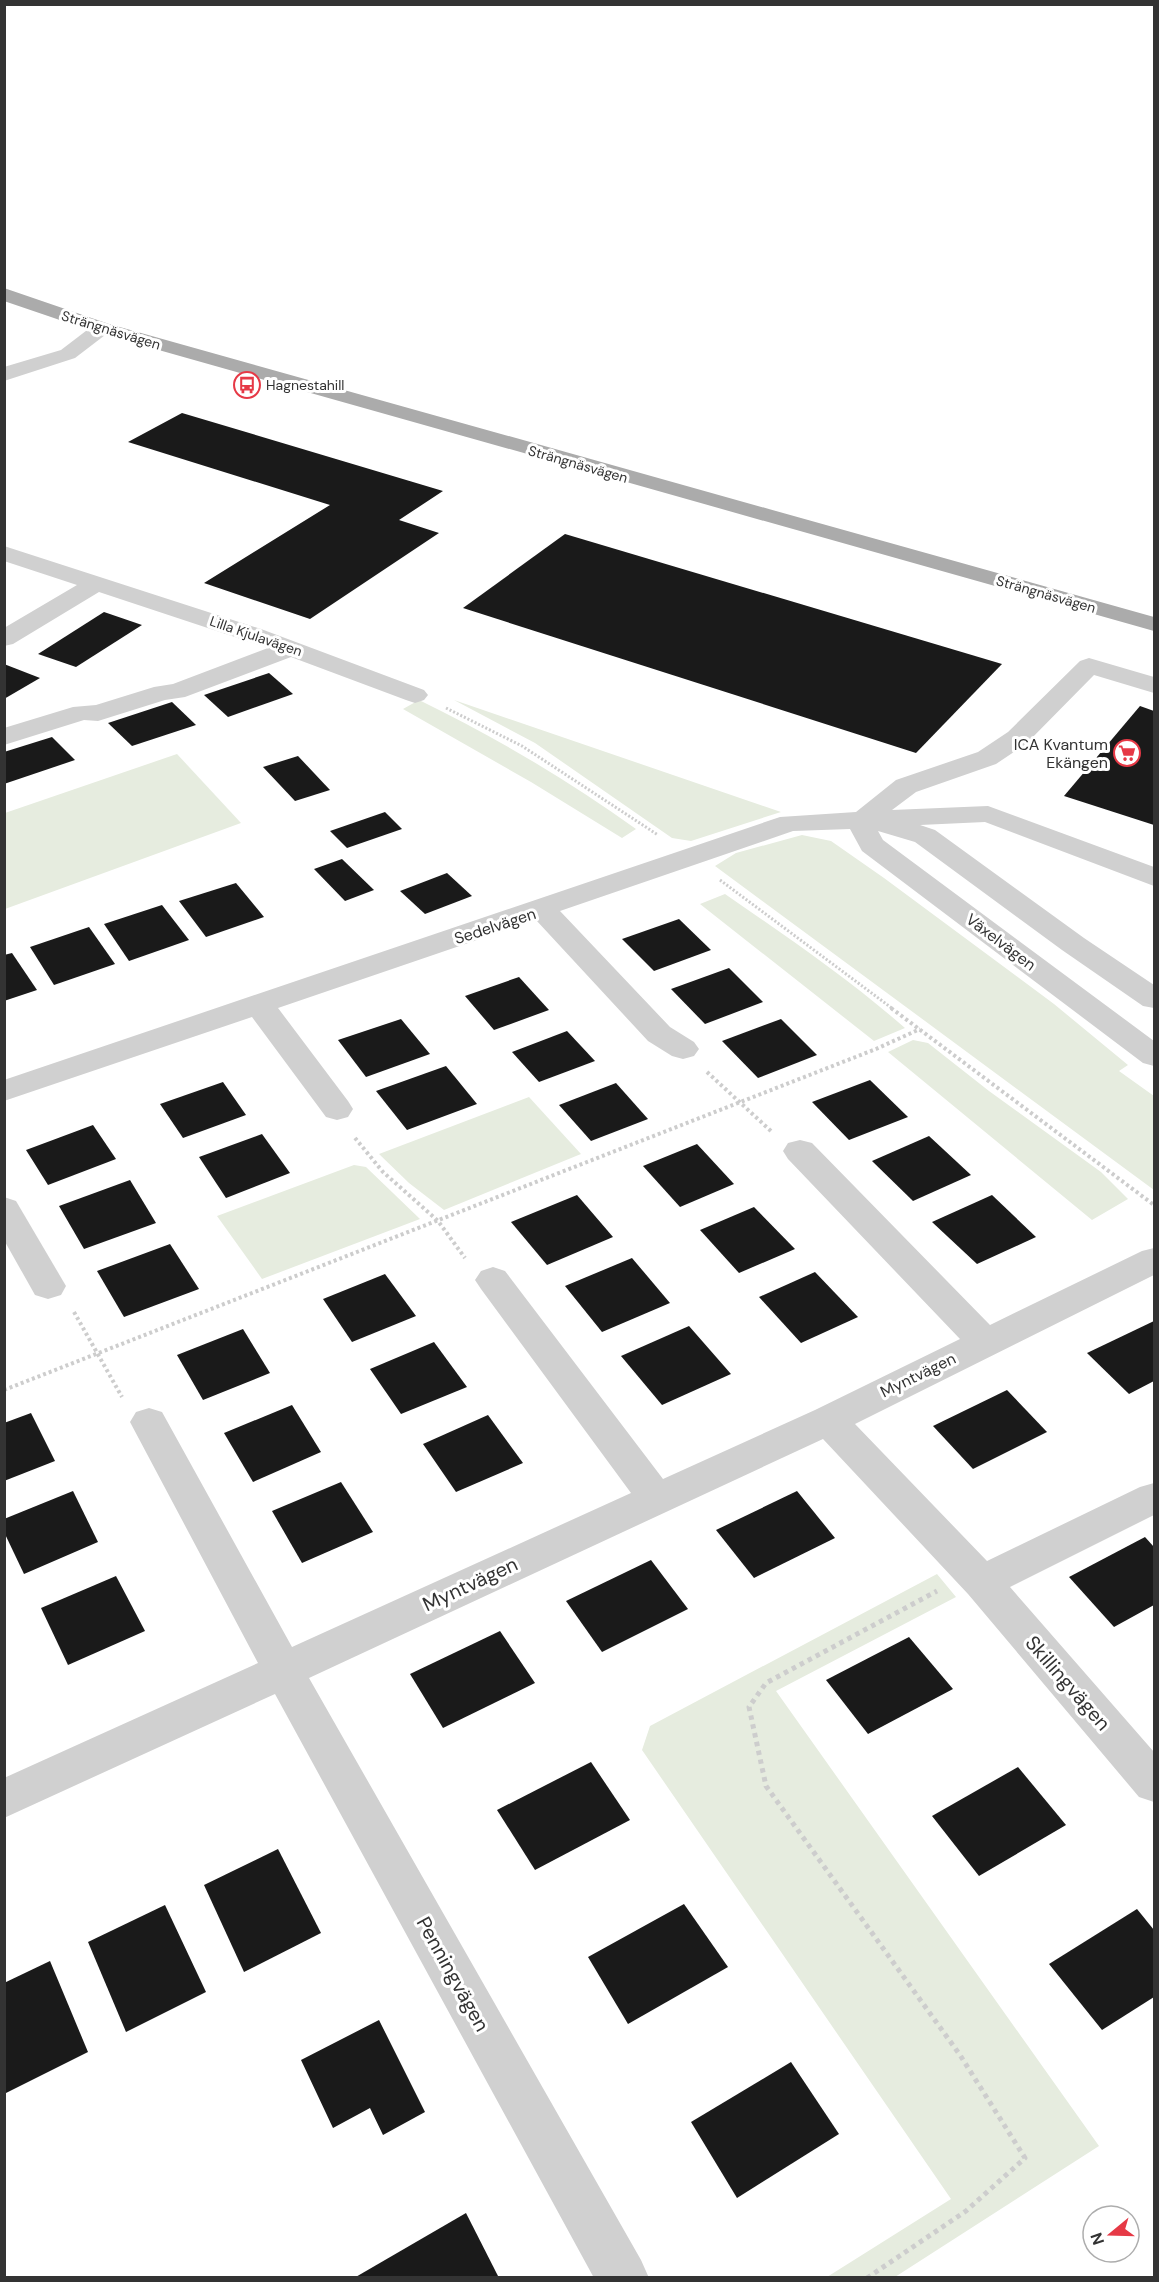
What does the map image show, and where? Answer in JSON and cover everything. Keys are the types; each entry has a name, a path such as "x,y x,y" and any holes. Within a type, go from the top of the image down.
{"main road":[{"name":"Strängnäsvägen","path":"4,294 102,328 1155,624"}],"street":[{"path":"4,375 25,366 68,354 102,328"},
{"name":"Lilla Kjulavägen","path":"4,553 292,648 415,695"},
{"path":"4,639 95,584"},
{"path":"4,737 82,712 98,713 163,692 176,692 292,648"},
{"path":"865,818 906,786 987,758 1017,738 1089,666 1155,685"},
{"path":"542,909 790,823 865,818 988,814 1155,877"},
{"path":"865,818 925,836 1073,944 1155,999"},
{"name":"Växelvägen","path":"865,818 864,831 872,845 1155,1056"},
{"name":"Sedelvägen","path":"4,1091 542,909 659,1034 683,1049"},
{"path":"259,1005 337,1109"},
{"path":"800,1150 985,1342"},
{"path":"4,1209 45,1279"},
{"name":"Myntvägen","path":"4,1799 828,1420 1155,1260"},
{"path":"494,1280 656,1498"},
{"name":"Skillingvägen","path":"828,1420 977,1577 1155,1783"},
{"path":"154,1430 283,1670"},
{"path":"977,1577 1155,1498"},
{"name":"Penningvägen","path":"283,1670 623,2277"}],"path":[{"path":"415,695 449,709 522,746 688,857 1155,1204"},
{"path":"4,1390 876,1049 920,1029"},
{"path":"683,1049 782,1141 800,1150"},
{"path":"337,1109 342,1121 383,1172 438,1221 474,1269 494,1280"},
{"path":"45,1279 62,1291 136,1422 154,1430"},
{"path":"867,2277 966,2211 1025,2158 960,2055 766,1786 749,1707 766,1683 977,1577"}],"shaded area":[{"path":"419,700 530,760 584,793 636,829 622,838 531,782 403,709"},
{"path":"454,700 781,812 691,841 672,838 535,743"},
{"path":"177,754 241,823 5,909 5,813"},
{"path":"802,835 831,841 884,878 1054,1004 1128,1065 1119,1071 1154,1096 1154,1190 715,866 736,853"},
{"path":"725,894 840,975 905,1028 874,1041 700,904"},
{"path":"913,1040 928,1043 989,1091 1101,1172 1128,1199 1092,1220 888,1052"},
{"path":"529,1097 581,1154 444,1210 409,1183 379,1154"},
{"path":"354,1165 366,1167 420,1219 262,1279 217,1216"},
{"path":"937,1574 956,1597 776,1691 1099,2146 895,2277 827,2277 951,2199 642,1750 650,1726"}],"building":[{"path":"182,413 443,491 399,520 439,533 310,619 204,583 330,505 128,442"},
{"path":"565,534 1002,664 916,753 463,608"},
{"path":"104,612 142,625 76,667 38,654"},
{"path":"4,664 40,678 4,699"},
{"path":"269,673 293,694 228,717 204,695"},
{"path":"172,702 196,725 132,746 108,723"},
{"name":"ICA Kvantum Ekängen","path":"1140,706 1154,711 1154,825 1064,796"},
{"path":"52,737 75,760 4,784 4,752"},
{"path":"298,756 330,790 295,801 263,767"},
{"path":"385,812 402,829 347,848 330,831"},
{"path":"342,859 374,890 345,901 314,869"},
{"path":"447,873 472,896 425,914 400,891"},
{"path":"236,883 264,917 206,937 179,901"},
{"path":"162,905 189,940 129,961 104,924"},
{"path":"679,919 711,950 654,971 622,939"},
{"path":"89,927 115,964 54,985 30,947"},
{"path":"12,953 37,990 4,1001 4,955"},
{"path":"729,968 763,1002 705,1024 671,989"},
{"path":"519,977 549,1010 494,1030 465,996"},
{"path":"401,1019 430,1054 366,1077 338,1040"},
{"path":"781,1019 817,1055 758,1078 722,1041"},
{"path":"567,1031 595,1061 539,1082 512,1052"},
{"path":"446,1066 477,1104 407,1130 376,1091"},
{"path":"870,1080 908,1117 849,1140 812,1102"},
{"path":"223,1082 246,1115 183,1138 160,1104"},
{"path":"616,1083 648,1119 591,1141 559,1105"},
{"path":"93,1125 116,1159 48,1185 26,1150"},
{"path":"262,1134 290,1173 226,1198 199,1157"},
{"path":"929,1136 971,1175 913,1201 872,1161"},
{"path":"697,1144 734,1184 680,1207 643,1166"},
{"path":"130,1180 156,1223 84,1249 59,1206"},
{"path":"577,1195 613,1237 547,1265 511,1222"},
{"path":"992,1195 1036,1237 977,1264 932,1222"},
{"path":"754,1207 795,1249 739,1273 700,1230"},
{"path":"170,1244 199,1289 124,1317 97,1271"},
{"path":"632,1258 670,1303 602,1332 565,1286"},
{"path":"815,1272 858,1317 801,1343 759,1297"},
{"path":"385,1274 416,1316 352,1342 323,1299"},
{"path":"1154,1321 1154,1381 1129,1394 1087,1353"},
{"path":"689,1326 731,1374 662,1405 621,1356"},
{"path":"243,1329 270,1373 203,1400 177,1355"},
{"path":"434,1342 467,1387 401,1414 370,1369"},
{"path":"1007,1390 1047,1432 973,1469 933,1426"},
{"path":"292,1405 321,1452 253,1482 224,1433"},
{"path":"31,1413 55,1461 4,1481 4,1423"},
{"path":"488,1415 523,1463 456,1492 423,1444"},
{"path":"341,1482 373,1532 302,1563 272,1511"},
{"path":"73,1491 98,1542 24,1574 4,1532 4,1519"},
{"path":"797,1491 835,1538 754,1578 716,1530"},
{"path":"1145,1537 1154,1547 1154,1605 1114,1627 1069,1577"},
{"path":"651,1560 688,1609 602,1652 566,1601"},
{"path":"116,1576 145,1631 68,1665 41,1608"},
{"path":"500,1631 535,1683 443,1728 410,1674"},
{"path":"909,1637 953,1689 868,1734 826,1680"},
{"path":"591,1762 630,1820 535,1870 497,1810"},
{"path":"1018,1767 1066,1825 979,1876 932,1816"},
{"path":"278,1849 321,1933 244,1972 204,1885"},
{"path":"684,1904 728,1967 628,2024 588,1957"},
{"path":"165,1905 206,1992 126,2032 88,1942"},
{"path":"1137,1909 1154,1930 1154,1997 1102,2030 1049,1964"},
{"path":"50,1961 88,2052 4,2094 4,1983"},
{"path":"379,2020 425,2112 383,2135 370,2108 333,2128 301,2060"},
{"path":"791,2062 839,2134 737,2198 691,2122"},
{"path":"466,2213 499,2278 354,2278"}],"place":[{"name":"Hagnestahill","path":"247,385"},
{"name":"ICA Kvantum Ekängen","path":"1127,753"}]}
